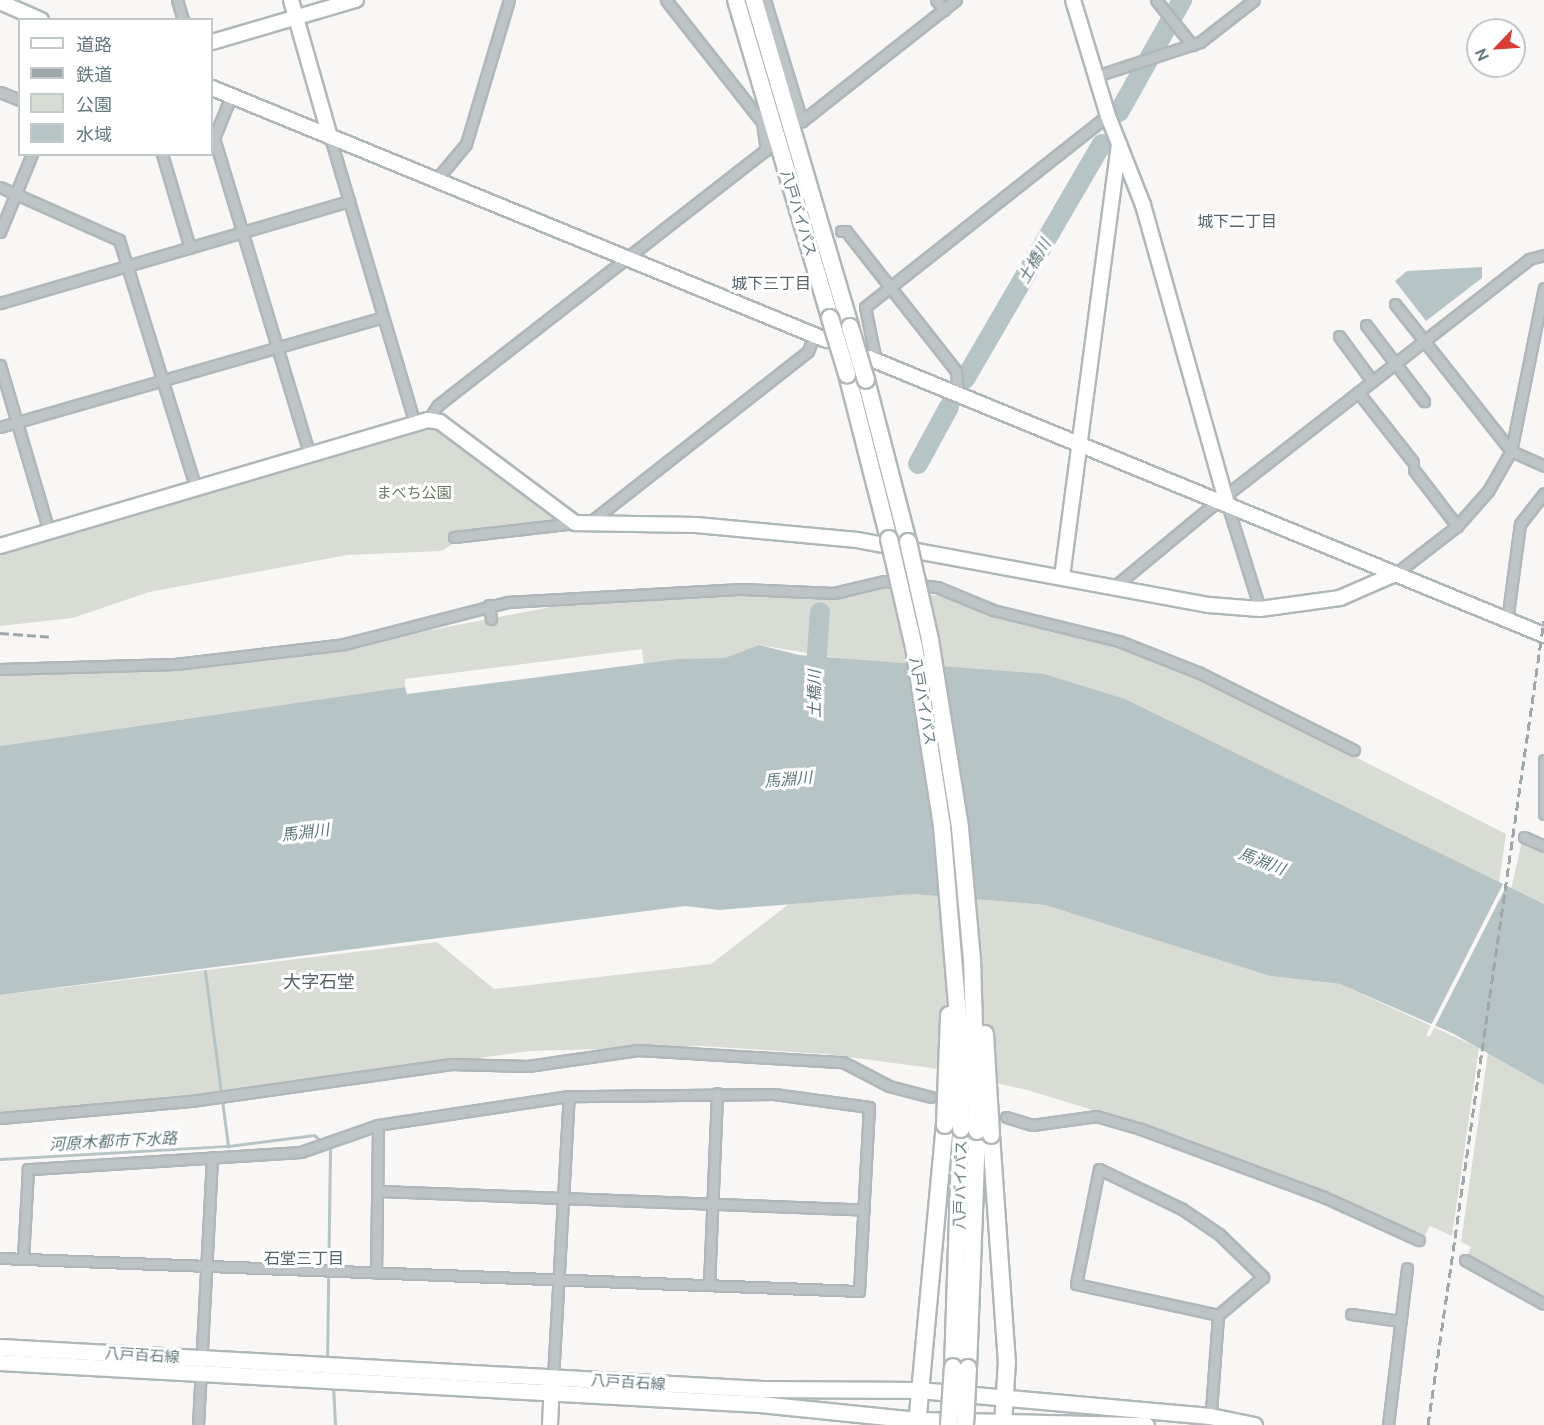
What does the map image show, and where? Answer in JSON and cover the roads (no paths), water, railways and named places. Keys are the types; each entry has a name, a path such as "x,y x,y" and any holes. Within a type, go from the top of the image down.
{"highway":[{"name":"八戸バイパス","path":"736,0 847,374 889,538 933,757 953,934 968,1130 960,1368 965,1425"},
{"name":"八戸バイパス","path":"754,0 866,380 908,542 952,769 972,959 985,1036 968,1130"},
{"path":"917,1422 919,1390 968,1130"},
{"path":"968,1130 1006,1398 1004,1423"},
{"name":"八戸バイパス","path":"949,1425 960,1368"}],"main road":[{"name":"八戸百石線","path":"0,1347 200,1365 552,1385 760,1404 917,1422 1146,1425"},
{"name":"八戸百石線","path":"0,1362 200,1365"},
{"name":"八戸百石線","path":"552,1385 919,1390 1254,1425"}],"street":[{"path":"177,0 182,18"},
{"path":"291,0 415,424"},
{"path":"213,42 356,0"},
{"path":"436,180 466,144 509,0"},
{"path":"428,420 438,405 766,150 762,122 666,0"},
{"path":"765,0 802,121 956,0"},
{"path":"936,0 944,10"},
{"path":"1073,0 1108,116 1143,205 1223,502 1260,609"},
{"path":"1156,0 1192,45"},
{"path":"1096,76 1192,45 1254,0"},
{"path":"0,2 36,18"},
{"path":"213,88 820,338 808,351 582,523"},
{"path":"0,92 18,99"},
{"path":"231,96 213,138 310,456"},
{"path":"1108,116 865,307 873,359 1544,635"},
{"path":"1062,577 1119,144"},
{"path":"0,232 31,156"},
{"path":"163,156 190,248"},
{"path":"0,187 110,232 129,265 196,489"},
{"path":"0,303 349,201"},
{"path":"841,231 846,231 956,371 958,394"},
{"path":"1115,586 1223,502 1230,492 1395,363 1529,260 1544,255"},
{"path":"454,537 582,523 696,525 857,540 1062,577 1260,609 1340,598 1395,574 1457,526 1488,491 1511,451 1544,288"},
{"path":"1395,304 1511,451 1544,466"},
{"path":"0,426 383,317"},
{"path":"1366,325 1424,401"},
{"path":"1339,336 1372,381"},
{"path":"0,365 49,532"},
{"path":"1358,392 1457,526"},
{"path":"0,546 428,420 440,422 582,523"},
{"path":"1507,621 1521,524 1544,493"},
{"path":"0,669 175,664 310,649 400,633 489,605 690,590 834,593 884,581 937,587 993,610 1119,641 1200,673 1354,750"},
{"path":"489,605 491,619"},
{"path":"1544,760 1544,814"},
{"path":"1524,837 1544,846"},
{"path":"0,1118 190,1101 452,1064 528,1066 638,1050 843,1062 889,1086 931,1097"},
{"path":"709,1285 717,1093"},
{"path":"0,1258 23,1259 206,1266 376,1273 558,1280 859,1291 869,1107 717,1093 569,1096 378,1125 301,1152 28,1169 23,1259"},
{"path":"550,1425 569,1096"},
{"path":"1006,1117 1032,1125 1096,1116 1141,1129 1273,1176 1419,1240"},
{"path":"376,1273 378,1125"},
{"path":"198,1425 212,1157"},
{"path":"1210,1421 1218,1316 1263,1277 1219,1234 1182,1209 1099,1169 1076,1284 1218,1316"},
{"path":"378,1191 864,1210"},
{"path":"1465,1260 1544,1304"},
{"path":"1388,1425 1407,1268"},
{"path":"1351,1314 1401,1321"}],"water":[{"path":"1482,267 1482,278 1426,321 1395,281 1407,271"},
{"name":"馬淵川","path":"759,645 799,655 1044,674 1125,699 1544,904 1544,1085 1452,1033 1340,984 1270,976 1045,905 912,894 719,910 685,906 0,995 0,746 405,687 407,694 678,659 725,658"}],"waterway":[{"name":"土橋川","path":"1119,112 1182,0"},
{"name":"土橋川","path":"965,379 1102,144"},
{"name":"土橋川","path":"918,464 949,407"},
{"name":"土橋川","path":"815,681 820,612"},
{"name":"河原木都市下水路","path":"205,971 228,1146"},
{"name":"河原木都市下水路","path":"0,1159 228,1146 314,1135 330,1149 327,1361"},
{"name":"河原木都市下水路","path":"333,1385 335,1425"}],"railway":[{"path":"1428,1425 1544,620"},
{"path":"0,633 54,637"}],"district":[{"name":"城下二丁目","path":"1237,221"},
{"name":"城下三丁目","path":"771,283"},
{"name":"大字石堂","path":"319,981"},
{"name":"石堂三丁目","path":"304,1258"}],"park label":[{"name":"まべち公園","path":"414,493"}]}
